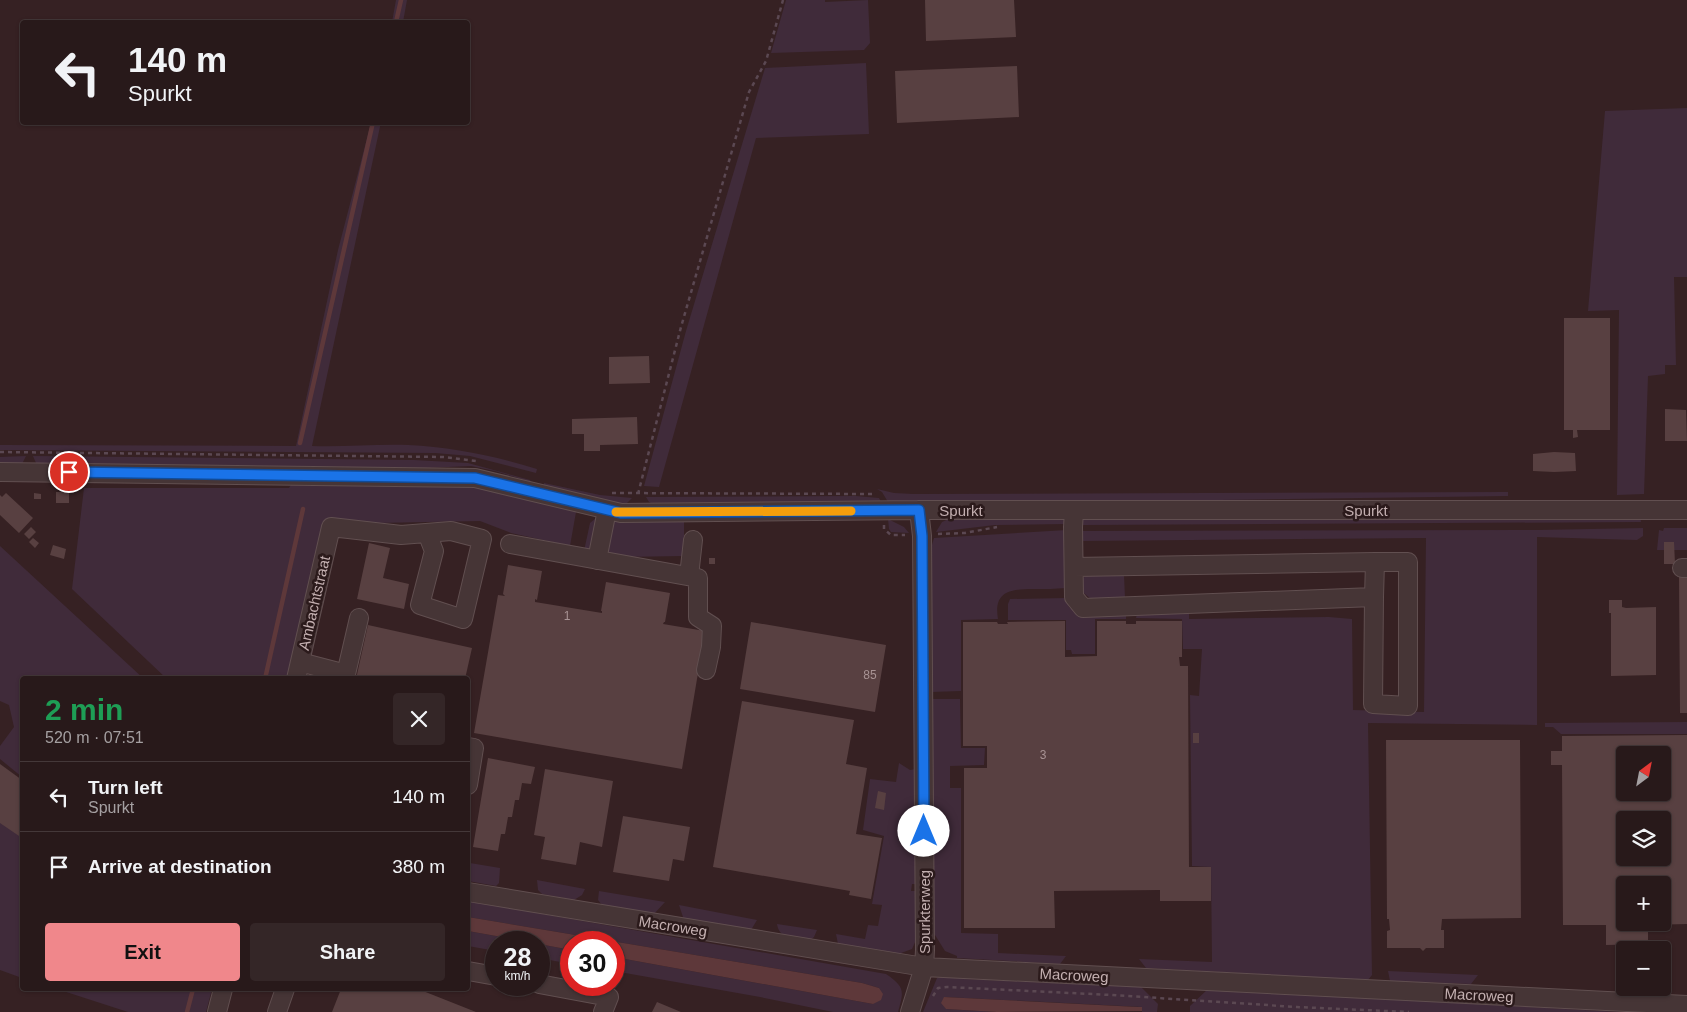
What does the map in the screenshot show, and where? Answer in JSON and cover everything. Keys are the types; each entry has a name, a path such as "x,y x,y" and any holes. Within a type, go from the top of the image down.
{"street":[{"name":"Spurkt","path":"0,472 475,478 621,513 919,510 1687,510"},
{"path":"597,560 606,510"},
{"name":"Spurkterweg","path":"910,1012 924,967 925,950 922,536 919,510"},
{"path":"1074,511 1074,596 1083,608 1374,597"},
{"name":"Ambachtstraat","path":"298,670 331,527 401,535 427,533"},
{"path":"450,531 482,539 463,619 420,605 434,551 427,533 450,531"},
{"path":"689,576 693,540"},
{"path":"510,544 698,578 698,616 712,626 711,646 706,670"},
{"path":"1074,567 1375,562 1408,562 1408,706 1373,704 1375,562"},
{"path":"298,670 346,674 359,618"},
{"path":"470,747 474,748 470,773"},
{"name":"Macroweg","path":"470,892 924,967 1681,1007"},
{"path":"470,971 485,974"},
{"path":"550,986 609,997 603,1012"},
{"path":"217,1012 222,991"},
{"path":"277,1012 284,991"}],"path":[{"path":"637,512 641,481 681,327 749,92 766,61 783,0"},
{"path":"930,1004 938,988 947,987 1409,1012"}],"shaded area":[{"path":"396,0 407,0 403,20 392,20"},
{"path":"786,0 825,0 825,2 868,0 870,43 864,50 771,53"},
{"path":"866,63 869,134 756,138 659,487 644,486 686,331 765,68"},
{"path":"1687,108 1687,277 1674,277 1676,365 1665,365 1665,374 1648,376 1644,494 1617,495 1619,310 1588,311 1605,111"},
{"path":"370,125 380,125 312,446 396,445 441,448 505,460 537,469 536,473 470,456 435,453 0,450 0,445 296,446 338,250"},
{"path":"26,456 22,464 0,464 0,457"},
{"path":"33,456 414,460 468,463 530,480 531,482 471,466 425,468 36,463"},
{"path":"293,481 486,487 576,512 570,546 511,533 480,521 323,524 288,676 164,676 72,589 84,488 289,488"},
{"path":"544,483 600,495 632,498 626,504 610,502 544,486"},
{"path":"877,489 894,493 913,494 1508,492 1508,496 1082,502 888,502 882,492"},
{"path":"856,496 879,498 881,502 653,504 646,497"},
{"path":"1640,515 1641,522 1081,525 1084,518"},
{"path":"596,518 684,520 684,556 619,557 584,551 590,523"},
{"path":"951,518 1062,519 1067,524 995,525 936,532 942,522"},
{"path":"888,519 904,527 909,533 891,532"},
{"path":"1643,528 1643,536 1637,540 1537,537 1537,725 1368,723 1372,975 1368,980 1146,968 1139,959 1212,962 1211,867 1192,866 1190,695 1199,696 1202,649 1183,649 1182,619 1136,618 1137,614 1189,610 1189,619 1329,617 1352,619 1353,710 1424,712 1426,538 1081,541 1081,531"},
{"path":"1664,528 1687,528 1687,550 1657,550 1659,530 1663,531"},
{"path":"1067,530 1066,588 1012,591 1006,593 998,602 998,619 961,620 961,691 931,692 931,548 934,538"},
{"path":"0,546 141,676 20,676 20,775 0,759 0,746 14,727 9,705 0,701"},
{"path":"1087,575 1124,575 1125,598 1091,599 1080,590 1082,579"},
{"path":"1067,598 1069,607 1077,613 1126,614 1126,619 1095,619 1095,654 1072,654 1071,650 1066,650 1066,620 1008,620 1008,604 1010,599"},
{"path":"931,699 960,699 961,748 985,748 984,765 950,766 950,788 961,788 961,933 998,934 998,953 1066,956 1060,964 957,958 957,956 945,951 935,935 932,936"},
{"path":"1687,722 1687,734 1561,734 1553,727 1545,727 1545,723"},
{"path":"899,763 910,770 916,769 918,884 912,884 911,891 917,891 918,940 916,940 912,949 900,955 838,944 836,934 865,939 868,925 878,926 882,905 872,904 884,836 863,830 870,779 896,782"},
{"path":"0,822 20,836 20,977 0,970"},
{"path":"470,863 500,868 499,883 496,886 470,881"},
{"path":"537,880 585,889 582,895 574,900 542,894 538,890"},
{"path":"599,891 665,902 654,914 602,905 598,900"},
{"path":"470,901 886,974 897,982 902,994 898,1012 833,1012 625,973 625,959 873,1004 879,988 862,983 625,943 625,931 560,932 470,917"},
{"path":"679,905 757,920 751,930 684,920"},
{"path":"470,917 560,932 560,948 550,946 550,931 485,931 485,934 470,931"},
{"path":"777,924 817,930 814,937 809,941 799,940 785,936 778,929"},
{"path":"470,931 485,934 485,949 470,946"},
{"path":"625,943 862,983 879,988 883,994 881,1000 873,1004 625,959"},
{"path":"550,946 560,948 560,962 550,960"},
{"path":"1388,971 1478,975 1471,984 1390,981"},
{"path":"948,975 964,979 1141,987 1158,1004 1157,1012 1142,1012 1142,1007 945,997 946,1009 997,1012 923,1012 937,978"},
{"path":"1208,989 1620,1012 1190,1012 1190,1006"},
{"path":"63,991 211,991 206,1012 128,1012"},
{"path":"944,997 1142,1007 1142,1011 997,1012 946,1009 941,1003"}],"building":[{"path":"925,0 1014,0 1016,37 926,41"},
{"path":"1017,66 1019,117 897,123 895,71"},
{"path":"1564,318 1610,318 1610,430 1577,430 1578,437 1573,438 1573,430 1564,430"},
{"path":"649,356 650,383 609,384 609,357"},
{"path":"1665,409 1686,410 1687,441 1665,441"},
{"path":"637,417 638,444 600,445 600,451 584,451 584,434 572,434 572,419"},
{"path":"1575,453 1576,471 1533,471 1533,454"},
{"path":"56,492 69,492 69,503 56,503"},
{"path":"6,493 33,518 19,533 0,515 0,495 2,497"},
{"path":"34,493 41,494 41,499 34,499"},
{"path":"31,527 36,532 29,539 24,534"},
{"path":"33,538 39,543 35,548 29,542"},
{"path":"1664,542 1674,542 1675,564 1664,564"},
{"path":"369,543 390,548 383,578 409,584 404,609 357,599"},
{"path":"53,545 66,549 64,559 50,555"},
{"path":"709,558 715,558 715,564 709,564"},
{"path":"508,565 542,571 537,600 535,599 535,602 602,613 606,582 670,593 665,622 663,624 705,631 682,769 474,733 498,595 505,596 503,594"},
{"path":"1679,576 1687,576 1687,713 1680,713"},
{"path":"1609,600 1622,600 1622,607 1626,608 1656,607 1656,675 1611,676 1611,613 1609,613"},
{"path":"1065,621 1065,657 1097,656 1097,621 1126,621 1126,624 1136,624 1136,621 1182,621 1182,657 1179,657 1180,666 1188,666 1189,867 1211,867 1211,901 1160,901 1160,890 1054,891 1055,928 964,928 964,768 987,768 987,746 963,746 963,622 997,622 998,624 1008,624 1007,622"},
{"path":"751,622 886,645 875,712 740,689"},
{"path":"368,625 472,648 466,676 357,676"},
{"path":"742,701 854,720 846,764 867,768 856,834 882,838 871,899 849,895 850,891 713,867"},
{"path":"1193,733 1199,733 1199,743 1193,743"},
{"path":"1687,735 1687,924 1671,924 1671,876 1616,876 1616,931 1648,931 1648,941 1616,941 1616,945 1606,945 1606,925 1563,925 1562,765 1551,765 1551,751 1562,751 1562,736"},
{"path":"1386,740 1520,740 1521,918 1442,919 1441,930 1444,930 1444,948 1426,948 1423,951 1420,948 1387,948 1387,931 1390,930 1389,919 1387,919"},
{"path":"488,758 535,767 531,784 522,783 519,800 515,800 512,817 508,817 505,834 501,834 498,851 473,847"},
{"path":"0,764 20,779 20,837 0,823"},
{"path":"545,769 613,781 602,847 580,842 576,865 541,859 545,837 534,835"},
{"path":"878,791 886,793 884,810 875,808"},
{"path":"623,816 690,827 684,861 673,859 669,881 613,872"},
{"path":"340,991 423,991 476,1012 332,1012"},
{"path":"657,1002 681,1012 652,1012"}],"waterway":[{"path":"396,20 401,0"},
{"path":"300,443 372,125"},
{"path":"266,676 303,509"},
{"path":"187,1012 192,991"}],"slow traffic":[{"path":"616,512 851,511"}],"route":[{"path":"69,472 475,478 621,513 919,510 922,536 924,831"}]}
